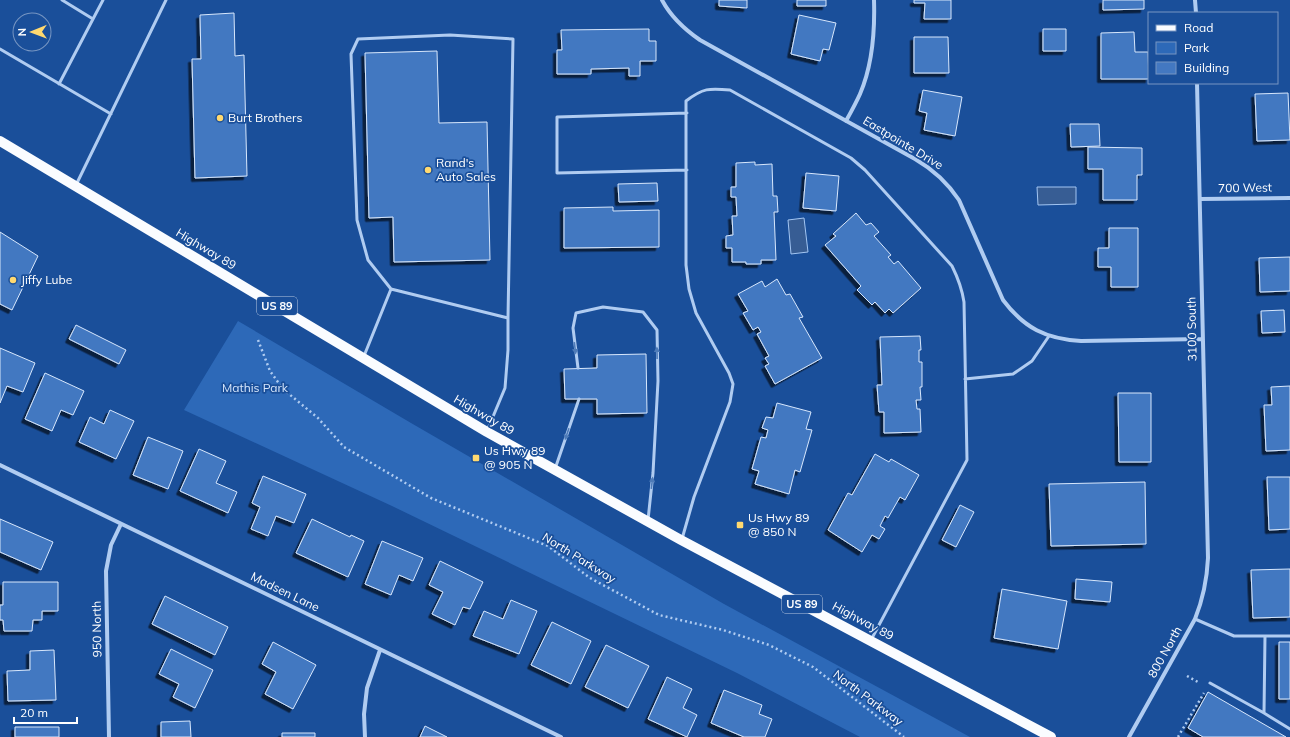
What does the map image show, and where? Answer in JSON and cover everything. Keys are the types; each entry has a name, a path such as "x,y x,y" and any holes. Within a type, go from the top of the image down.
{"main road":[{"name":"Highway 89","path":"0,141 487,432 554,470 647,522 1051,737"}],"street":[{"name":"Eastpointe Drive","path":"662,0 674,18 700,40 915,159 941,176 959,200 1003,300 1012,312 1034,330 1065,340 1081,341 1202,339"},
{"path":"846,121 860,94 869,67 874,35 874,0"},
{"path":"1195,0 1196,12"},
{"name":"3100 South","path":"1197,84 1208,558 1207,574"},
{"name":"700 West","path":"1200,199 1290,198"},
{"name":"Madsen Lane","path":"0,465 561,737"},
{"name":"950 North","path":"109,737 106,571 111,545 121,524"},
{"name":"800 North","path":"1129,737 1195,619 1201,604 1207,574"},
{"path":"365,737 364,714 367,688 380,650"}],"lane":[{"path":"62,0 93,19"},
{"path":"59,84 103,0"},
{"path":"76,186 166,0"},
{"path":"487,432 505,388 508,350 513,39 450,34 358,39 351,54 357,220 368,260 391,289 508,318"},
{"path":"0,49 111,114"},
{"path":"681,540 694,497 730,402 733,384 729,373 696,313 689,289 686,265 686,101 698,92 711,89 730,90 851,158 865,170 952,266 959,281 964,302 967,460 871,640"},
{"path":"687,113 558,117 557,173 687,170"},
{"path":"363,358 391,289"},
{"path":"578,368 573,328 576,313 603,307 643,312 657,330 658,382 654,465 647,522"},
{"path":"966,379 1014,374 1032,361 1049,336"},
{"path":"554,470 579,399"},
{"path":"1195,619 1234,636 1290,636"},
{"path":"1264,713 1265,636"},
{"path":"1210,684 1290,729"}],"path":[{"name":"North Parkway","path":"258,340 270,371 283,388 318,418 344,447 431,498 548,546 590,578 659,615 723,630 769,645 812,668 904,737"},
{"path":"1178,737 1210,684"}],"green space":[{"name":"Mathis Park","path":"238,321 724,604 970,737 860,737 737,673 392,506 184,410"}],"shaded area":[{"path":"1037,187 1076,187 1076,204 1038,205"},
{"path":"804,218 808,252 791,254 788,220"}],"building":[{"path":"719,0 747,0 747,8 719,6"},
{"path":"797,0 826,0 826,6 797,6"},
{"path":"914,0 951,0 951,19 924,19 925,3 914,3"},
{"path":"1103,0 1144,0 1144,9 1103,10"},
{"name":"Burt Brothers","path":"234,13 235,56 244,55 247,176 195,178 192,59 201,59 200,15"},
{"path":"799,15 836,23 829,50 823,49 820,61 791,54"},
{"path":"649,29 649,41 656,41 656,61 640,61 640,76 629,76 629,68 591,69 591,74 557,74 557,50 562,50 561,30"},
{"path":"1043,29 1066,29 1066,51 1043,51"},
{"path":"1134,32 1135,52 1148,52 1148,79 1101,79 1101,33"},
{"path":"914,37 948,37 949,73 914,73"},
{"name":"Rand's Auto Sales","path":"437,51 439,123 487,122 490,260 394,262 393,217 369,218 365,53"},
{"path":"923,90 962,97 955,136 924,130 927,113 919,111"},
{"path":"1288,93 1290,140 1257,141 1255,94"},
{"path":"1070,124 1099,124 1100,146 1071,147"},
{"path":"1088,147 1142,148 1142,175 1137,175 1137,200 1103,200 1103,169 1088,169"},
{"path":"755,162 755,165 772,164 773,196 777,196 778,212 774,212 776,260 761,260 761,264 732,262 732,248 726,248 726,236 733,235 732,216 737,216 736,197 731,197 731,187 736,187 736,163"},
{"path":"806,173 839,176 836,211 803,208"},
{"path":"657,183 658,201 619,202 618,184"},
{"path":"613,207 613,211 659,210 659,247 564,248 564,208"},
{"path":"856,213 866,225 871,223 879,232 874,236 891,255 888,257 894,264 898,261 921,288 893,313 889,309 885,313 875,302 872,305 857,290 861,286 825,245 836,236 833,234"},
{"path":"1109,228 1138,228 1138,287 1111,287 1111,267 1098,267 1098,248 1109,248"},
{"name":"Jiffy Lube","path":"0,232 38,256 12,310 0,304"},
{"path":"1290,257 1290,291 1260,292 1259,258"},
{"path":"777,279 786,295 790,294 803,317 799,318 822,358 775,384 765,366 769,364 765,358 769,356 757,334 761,332 758,327 753,330 743,313 748,311 738,294 762,281 765,287"},
{"path":"1284,310 1285,332 1262,333 1261,311"},
{"path":"76,325 126,350 119,364 69,339"},
{"path":"920,336 921,350 919,350 919,362 922,362 922,387 920,387 921,400 916,400 917,409 920,409 921,432 884,433 884,412 879,412 877,385 882,385 880,337"},
{"path":"0,348 35,363 23,392 7,386 0,403"},
{"path":"646,354 647,413 597,414 597,399 565,399 564,369 597,368 597,355"},
{"path":"45,373 84,391 73,415 61,410 52,431 25,419"},
{"path":"1290,386 1290,450 1266,451 1264,405 1272,405 1271,387"},
{"path":"1118,393 1151,393 1151,462 1119,462"},
{"path":"777,403 811,412 806,429 812,430 800,472 795,470 789,494 755,484 759,471 752,469 761,437 766,438 768,430 762,428 766,417 773,418"},
{"path":"110,410 134,421 116,459 79,442 90,417 104,424"},
{"path":"148,437 183,451 168,489 133,475"},
{"path":"199,449 226,461 216,483 237,492 228,513 180,491"},
{"path":"875,454 889,462 891,459 919,475 905,500 900,497 888,518 885,516 880,526 885,529 879,539 872,535 862,552 828,530 848,493 852,495"},
{"path":"263,476 306,494 294,523 276,516 268,536 251,529 260,507 252,503"},
{"path":"1267,477 1290,477 1290,529 1269,530"},
{"path":"1145,482 1146,544 1051,546 1049,484"},
{"path":"960,505 974,512 956,547 942,540"},
{"path":"0,519 53,542 41,570 0,552"},
{"path":"312,519 350,537 351,535 364,541 348,577 296,553"},
{"path":"382,541 423,558 413,581 399,575 391,595 365,584"},
{"path":"440,561 483,582 470,609 463,607 455,625 432,614 443,592 429,585"},
{"path":"1290,569 1290,617 1253,618 1251,570"},
{"path":"1076,579 1112,582 1110,602 1075,599"},
{"path":"3,582 58,582 58,611 42,611 42,620 33,620 32,631 4,631 3,620 0,620 0,605 3,605"},
{"path":"1002,589 1067,601 1058,649 994,638"},
{"path":"165,596 228,627 215,655 152,624"},
{"path":"511,600 537,611 519,654 473,636 484,611 503,619"},
{"path":"552,622 591,641 571,684 531,665"},
{"path":"273,642 316,665 293,709 265,694 276,672 262,664"},
{"path":"1279,642 1290,642 1290,699 1279,699"},
{"path":"606,645 649,666 628,708 585,687"},
{"path":"171,649 213,670 195,708 173,697 179,684 159,674"},
{"path":"54,650 56,700 8,701 7,671 30,670 30,651"},
{"path":"667,677 692,689 683,708 697,715 687,737 648,719"},
{"path":"724,690 762,705 759,714 772,719 765,737 744,737 711,723"},
{"path":"1208,692 1286,737 1203,737 1188,728"},
{"path":"190,721 191,737 161,737 161,722"},
{"path":"425,726 447,737 420,737"},
{"path":"15,727 59,727 59,737 15,737"},
{"path":"282,733 315,733 315,737 282,737"}],"place":[{"name":"Burt Brothers","path":"220,118"},
{"name":"Rand's Auto Sales","path":"428,170"},
{"name":"Jiffy Lube","path":"13,280"},
{"name":"Us Hwy 89 @ 905 N","path":"476,458"},
{"name":"Us Hwy 89 @ 850 N","path":"740,525"}]}
